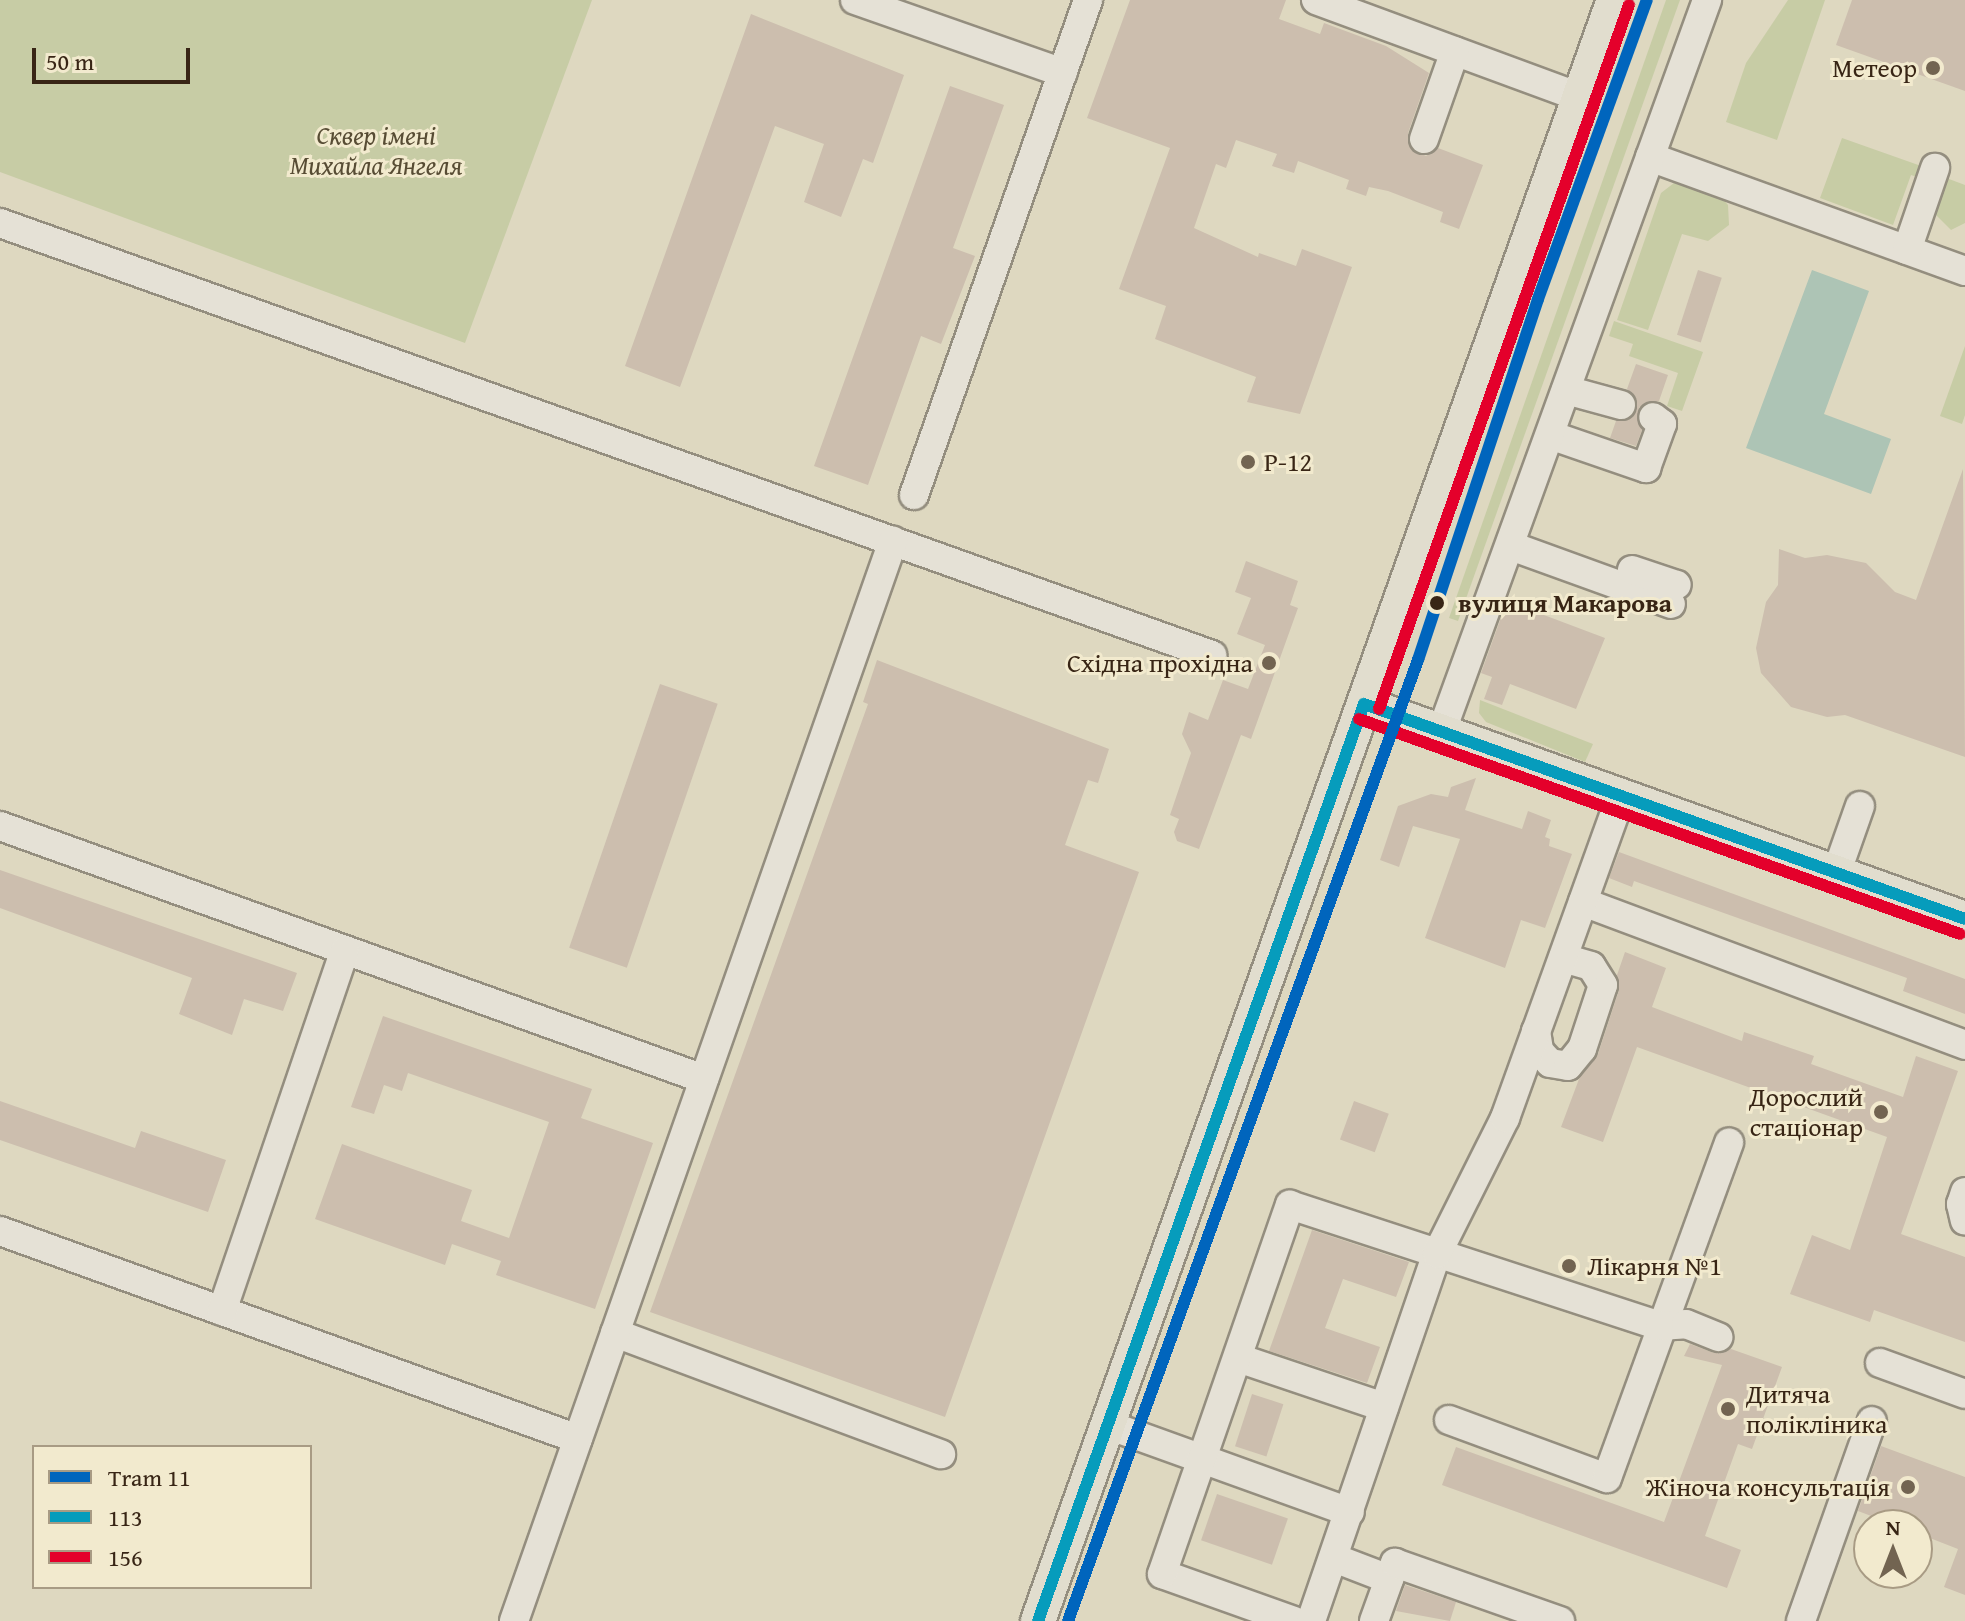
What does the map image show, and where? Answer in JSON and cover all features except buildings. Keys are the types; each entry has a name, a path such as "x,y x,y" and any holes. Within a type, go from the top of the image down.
{"main road":[{"path":"1038,1621 1614,0"},
{"path":"1364,704 1965,919"}],"lane":[{"path":"855,0 1063,73"},
{"path":"914,495 1088,0"},
{"path":"1316,0 1580,97"},
{"path":"1441,733 1707,0"},
{"path":"1424,139 1455,51"},
{"path":"1650,157 1965,271"},
{"path":"1907,250 1935,168"},
{"path":"2,228 1212,655"},
{"path":"1566,390 1621,405"},
{"path":"1550,435 1646,468 1662,424 1653,417"},
{"path":"1514,537 1674,595"},
{"path":"514,1621 893,541"},
{"path":"1311,1621 1437,1254 1505,1118 1620,798"},
{"path":"1836,874 1860,806"},
{"path":"0,826 704,1079"},
{"path":"1583,902 1965,1045"},
{"path":"222,1311 345,950"},
{"path":"1536,1031 1539,1051 1550,1063 1568,1066 1582,1049 1603,985 1591,966 1563,958"},
{"path":"1449,1420 1607,1478 1729,1142"},
{"path":"1965,1192 1961,1204 1965,1221"},
{"path":"1294,1621 1162,1574 1290,1205 1660,1326 1686,1324 1719,1337"},
{"path":"0,1231 578,1439"},
{"path":"615,1333 941,1454"},
{"path":"1238,1358 1384,1407"},
{"path":"1880,1363 1965,1394"},
{"path":"1801,1621 1872,1421"},
{"path":"1108,1425 1350,1512"},
{"path":"1334,1558 1389,1579"},
{"path":"1374,1621 1395,1563 1560,1621"}],"green space":[{"name":"Сквер імені Михайла Янгеля","path":"0,0 592,0 465,343 0,172"},
{"path":"1666,0 1680,0 1458,621 1449,618"},
{"path":"1788,0 1825,0 1777,140 1726,122 1746,63"},
{"path":"1842,138 1924,167 1920,178 1911,175 1893,225 1820,198"},
{"path":"1941,176 1965,185 1965,223 1951,230 1929,208"},
{"path":"1674,183 1721,197 1728,205 1729,225 1708,241 1682,234 1648,330 1617,320 1661,193"},
{"path":"1614,321 1703,352 1682,411 1667,406 1678,373 1629,356 1633,344 1609,336"},
{"path":"1965,346 1965,415 1962,424 1940,416"},
{"path":"1480,700 1593,744 1585,762 1486,722 1479,713"}],"shaded area":[{"path":"1812,270 1869,291 1824,414 1891,439 1871,494 1746,448"}],"tram line":[{"name":"11","path":"1068,1621 1418,660 1538,299 1647,0"}],"transit line":[{"name":"156","path":"1379,709 1629,5"},
{"name":"113","path":"1364,704 1965,919"},
{"name":"113","path":"1038,1621 1364,704"},
{"name":"156","path":"1359,719 1960,934"}],"place":[{"name":"Метеор","path":"1933,68"},
{"name":"Р-12","path":"1248,462"},
{"name":"вулиця Макарова","path":"1437,603"},
{"name":"Східна прохідна","path":"1269,663"},
{"name":"Дорослий стаціонар","path":"1881,1112"},
{"name":"Лікарня №1","path":"1569,1266"},
{"name":"Дитяча полікліника","path":"1728,1409"},
{"name":"Жіноча консультація","path":"1908,1487"}]}
